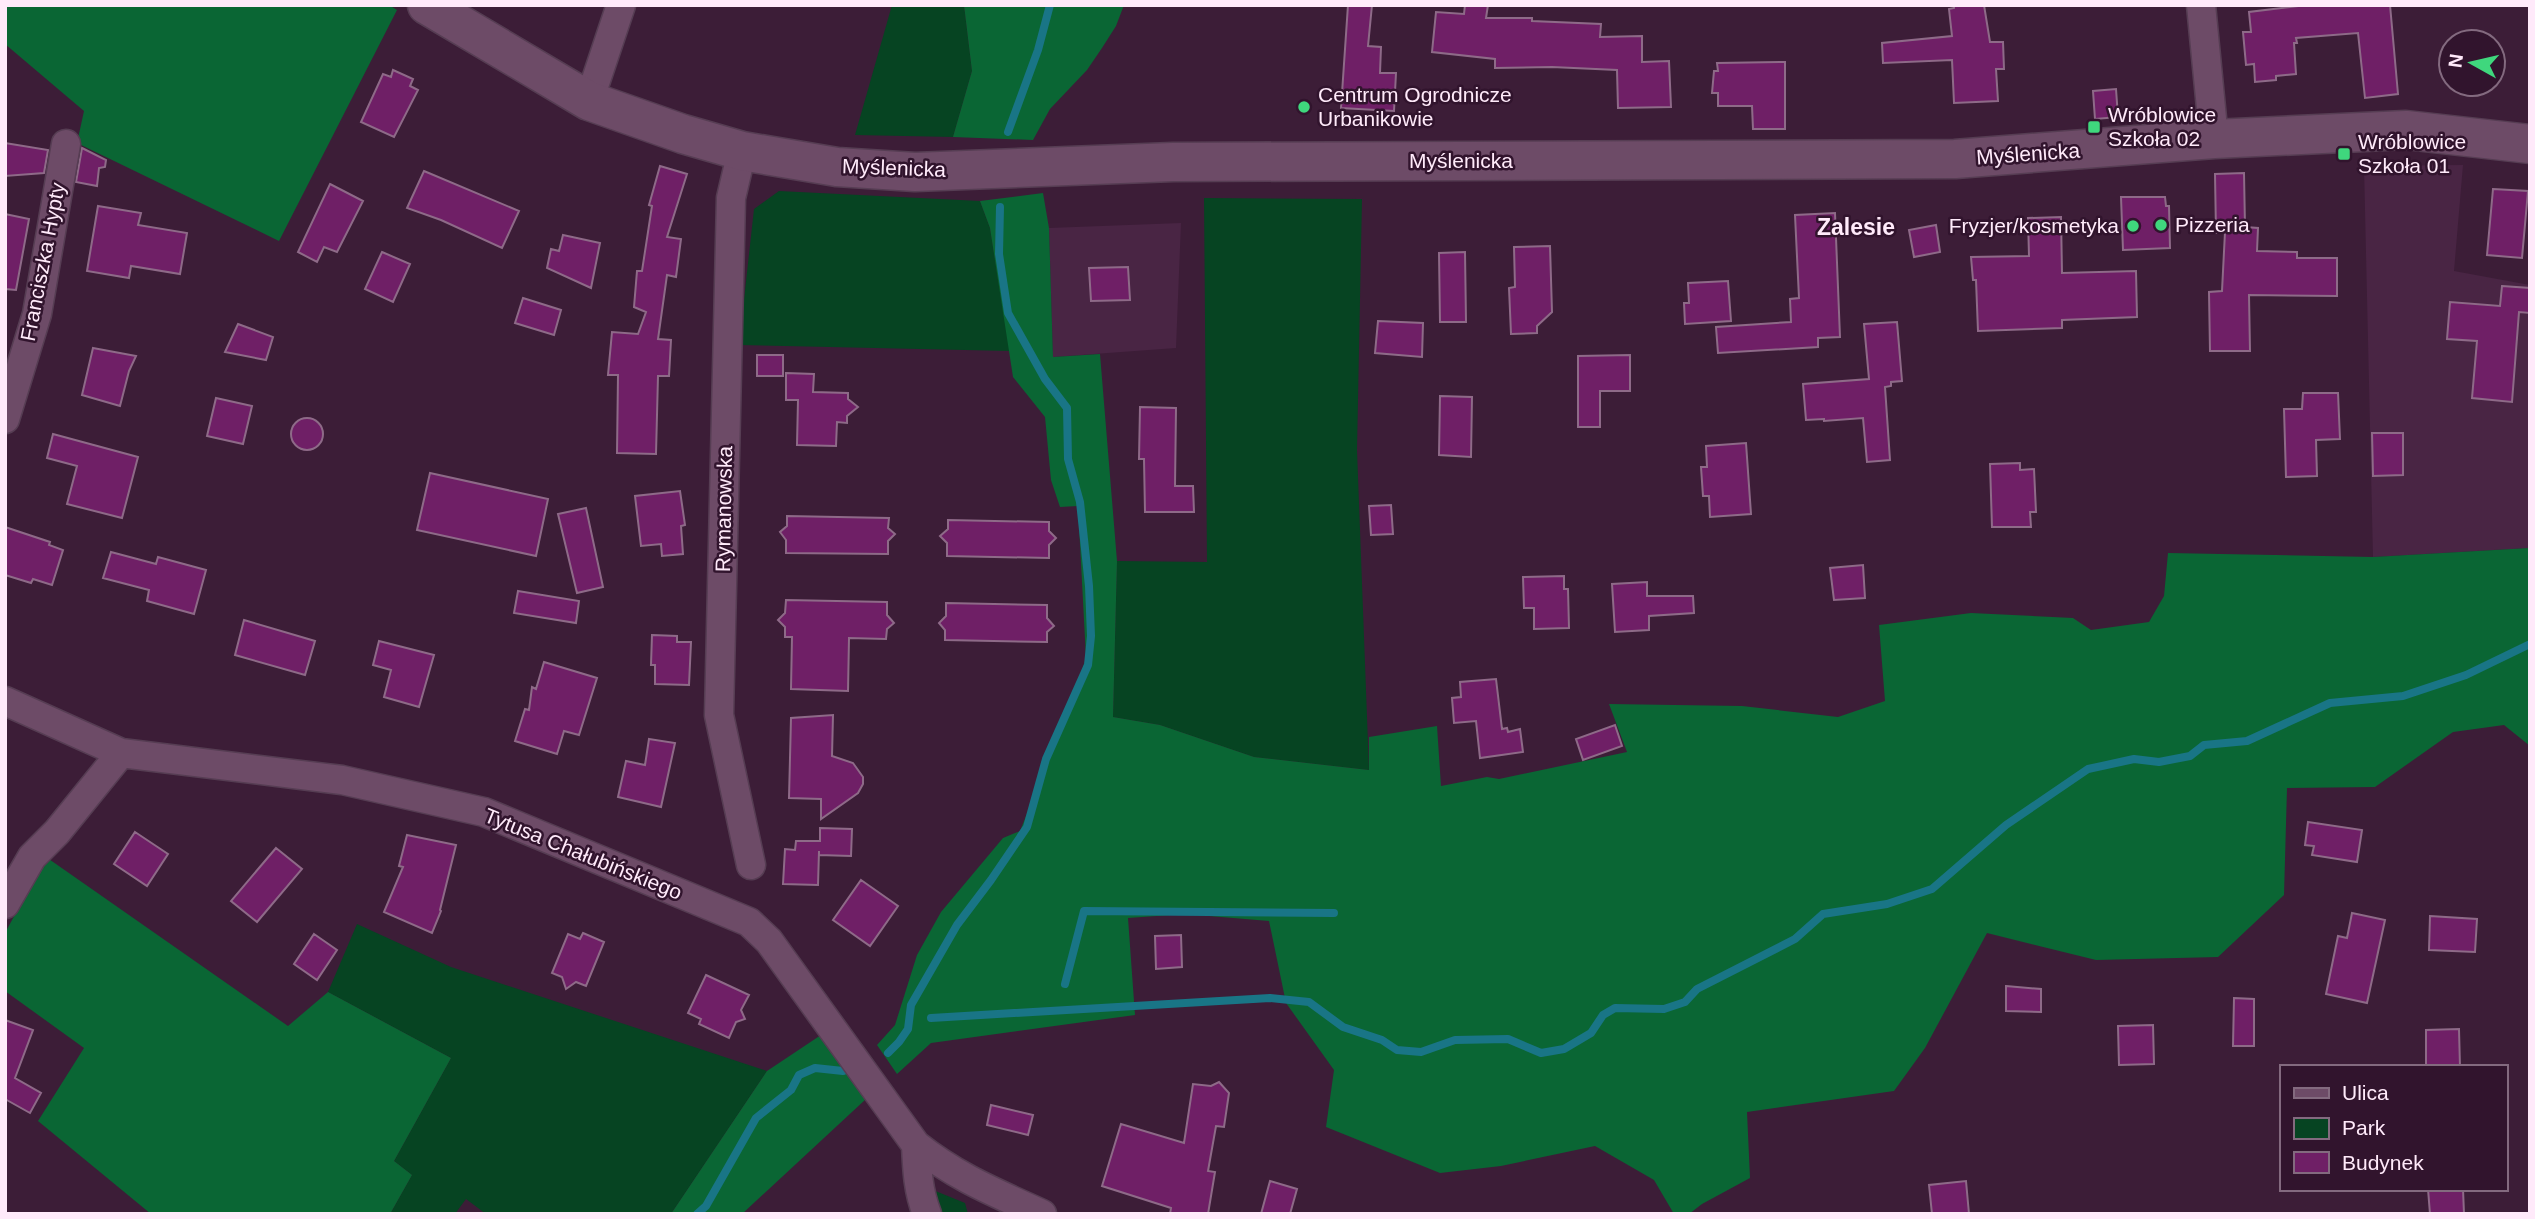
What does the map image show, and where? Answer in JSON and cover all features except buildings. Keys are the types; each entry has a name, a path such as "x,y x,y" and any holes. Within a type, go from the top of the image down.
{"street":[{"name":"Myślenicka","path":"427,5 589,101 683,134 742,150 837,167 915,172 1173,162 1955,159 2214,139 2406,130 2530,144"},
{"path":"589,101 621,5"},
{"path":"2201,5 2214,139"},
{"name":"Franciszka Hypty","path":"5,419 37,314 66,144"},
{"name":"Rymanowska","path":"742,150 731,198 719,716 751,865"},
{"name":"Tytusa Chałubińskiego","path":"5,701 121,753 342,780 484,812 749,922 769,941 916,1145 937,1162 978,1186 1042,1214"},
{"path":"5,904 32,857 57,832 121,753"},
{"path":"916,1145 917,1178 927,1214"}],"shaded area":[{"path":"2463,165 2454,271 2530,285 2529,548 2373,557 2364,166"},
{"path":"1181,223 1176,348 1053,357 1049,228"}],"green space":[{"path":"5,5 389,5 397,10 279,241 77,143 84,111 5,44"},
{"path":"892,5 964,5 972,71 953,137 855,135"},
{"path":"964,5 1124,5 1116,26 1102,48 1087,70 1050,109 1033,140 953,137 972,71"},
{"path":"779,191 980,201 990,228 1010,351 739,345 754,209"},
{"path":"1043,193 1049,228 1053,357 1100,354 1117,561 1113,717 1160,725 1254,757 1369,770 1369,737 1437,726 1441,786 1487,777 1499,779 1627,752 1609,704 1742,706 1838,717 1885,701 1879,625 1971,613 2073,618 2091,630 2149,622 2164,596 2168,553 2373,557 2529,548 2530,539 2530,746 2504,725 2453,732 2375,787 2287,788 2284,895 2218,957 2096,960 1987,933 1925,1048 1894,1091 1747,1112 1750,1178 1689,1214 1674,1214 1654,1180 1595,1146 1501,1166 1440,1173 1326,1127 1334,1070 1286,1003 1269,921 1185,914 1128,918 1135,1015 931,1043 897,1074 877,1045 895,1025 917,955 941,912 1003,838 1020,831 1069,709 1086,658 1078,506 1060,507 1051,480 1045,417 1013,377 990,228 980,201"},
{"path":"1204,198 1362,199 1357,450 1369,770 1254,757 1160,725 1113,717 1117,561 1207,562"},
{"path":"46,857 288,1026 328,992 451,1058 394,1161 412,1175 390,1214 151,1214 38,1121 84,1048 5,991 5,933"},
{"path":"357,924 451,967 767,1071 671,1214 486,1214 466,1199 455,1214 390,1214 412,1175 394,1161 451,1058 328,992"},
{"path":"821,1035 866,1099 742,1214 671,1214 767,1071"},
{"path":"933,1190 965,1203 968,1214 942,1214"}],"waterway":[{"path":"1008,132 1038,50 1050,5"},
{"path":"888,1053 908,1029 911,1005 957,925 1027,827 1046,759 1088,665 1091,636 1089,586 1080,502 1068,459 1067,408 1045,379 1008,313 999,254 1000,207"},
{"path":"931,1018 1270,998 1309,1002 1343,1027 1382,1040 1397,1050 1421,1052 1455,1040 1508,1039 1541,1053 1564,1049 1591,1033 1603,1015 1615,1008 1664,1009 1685,1002 1697,989 1795,939 1823,914 1887,904 1932,889 2006,825 2088,769 2134,759 2159,762 2190,756 2204,745 2247,741 2330,703 2403,696 2466,675 2530,644"},
{"path":"1065,984 1084,911 1334,913"},
{"path":"697,1214 706,1206 756,1118 791,1090 799,1075 815,1068 843,1071"}],"place":[{"name":"Centrum Ogrodnicze Urbanikowie","path":"1304,107"},
{"name":"Wróblowice Szkoła 02","path":"2094,127"},
{"name":"Wróblowice Szkoła 01","path":"2344,154"},
{"name":"Pizzeria","path":"2161,225"},
{"name":"Fryzjer/kosmetyka","path":"2133,226"}],"district":[{"name":"Zalesie","path":"1856,227"}]}
